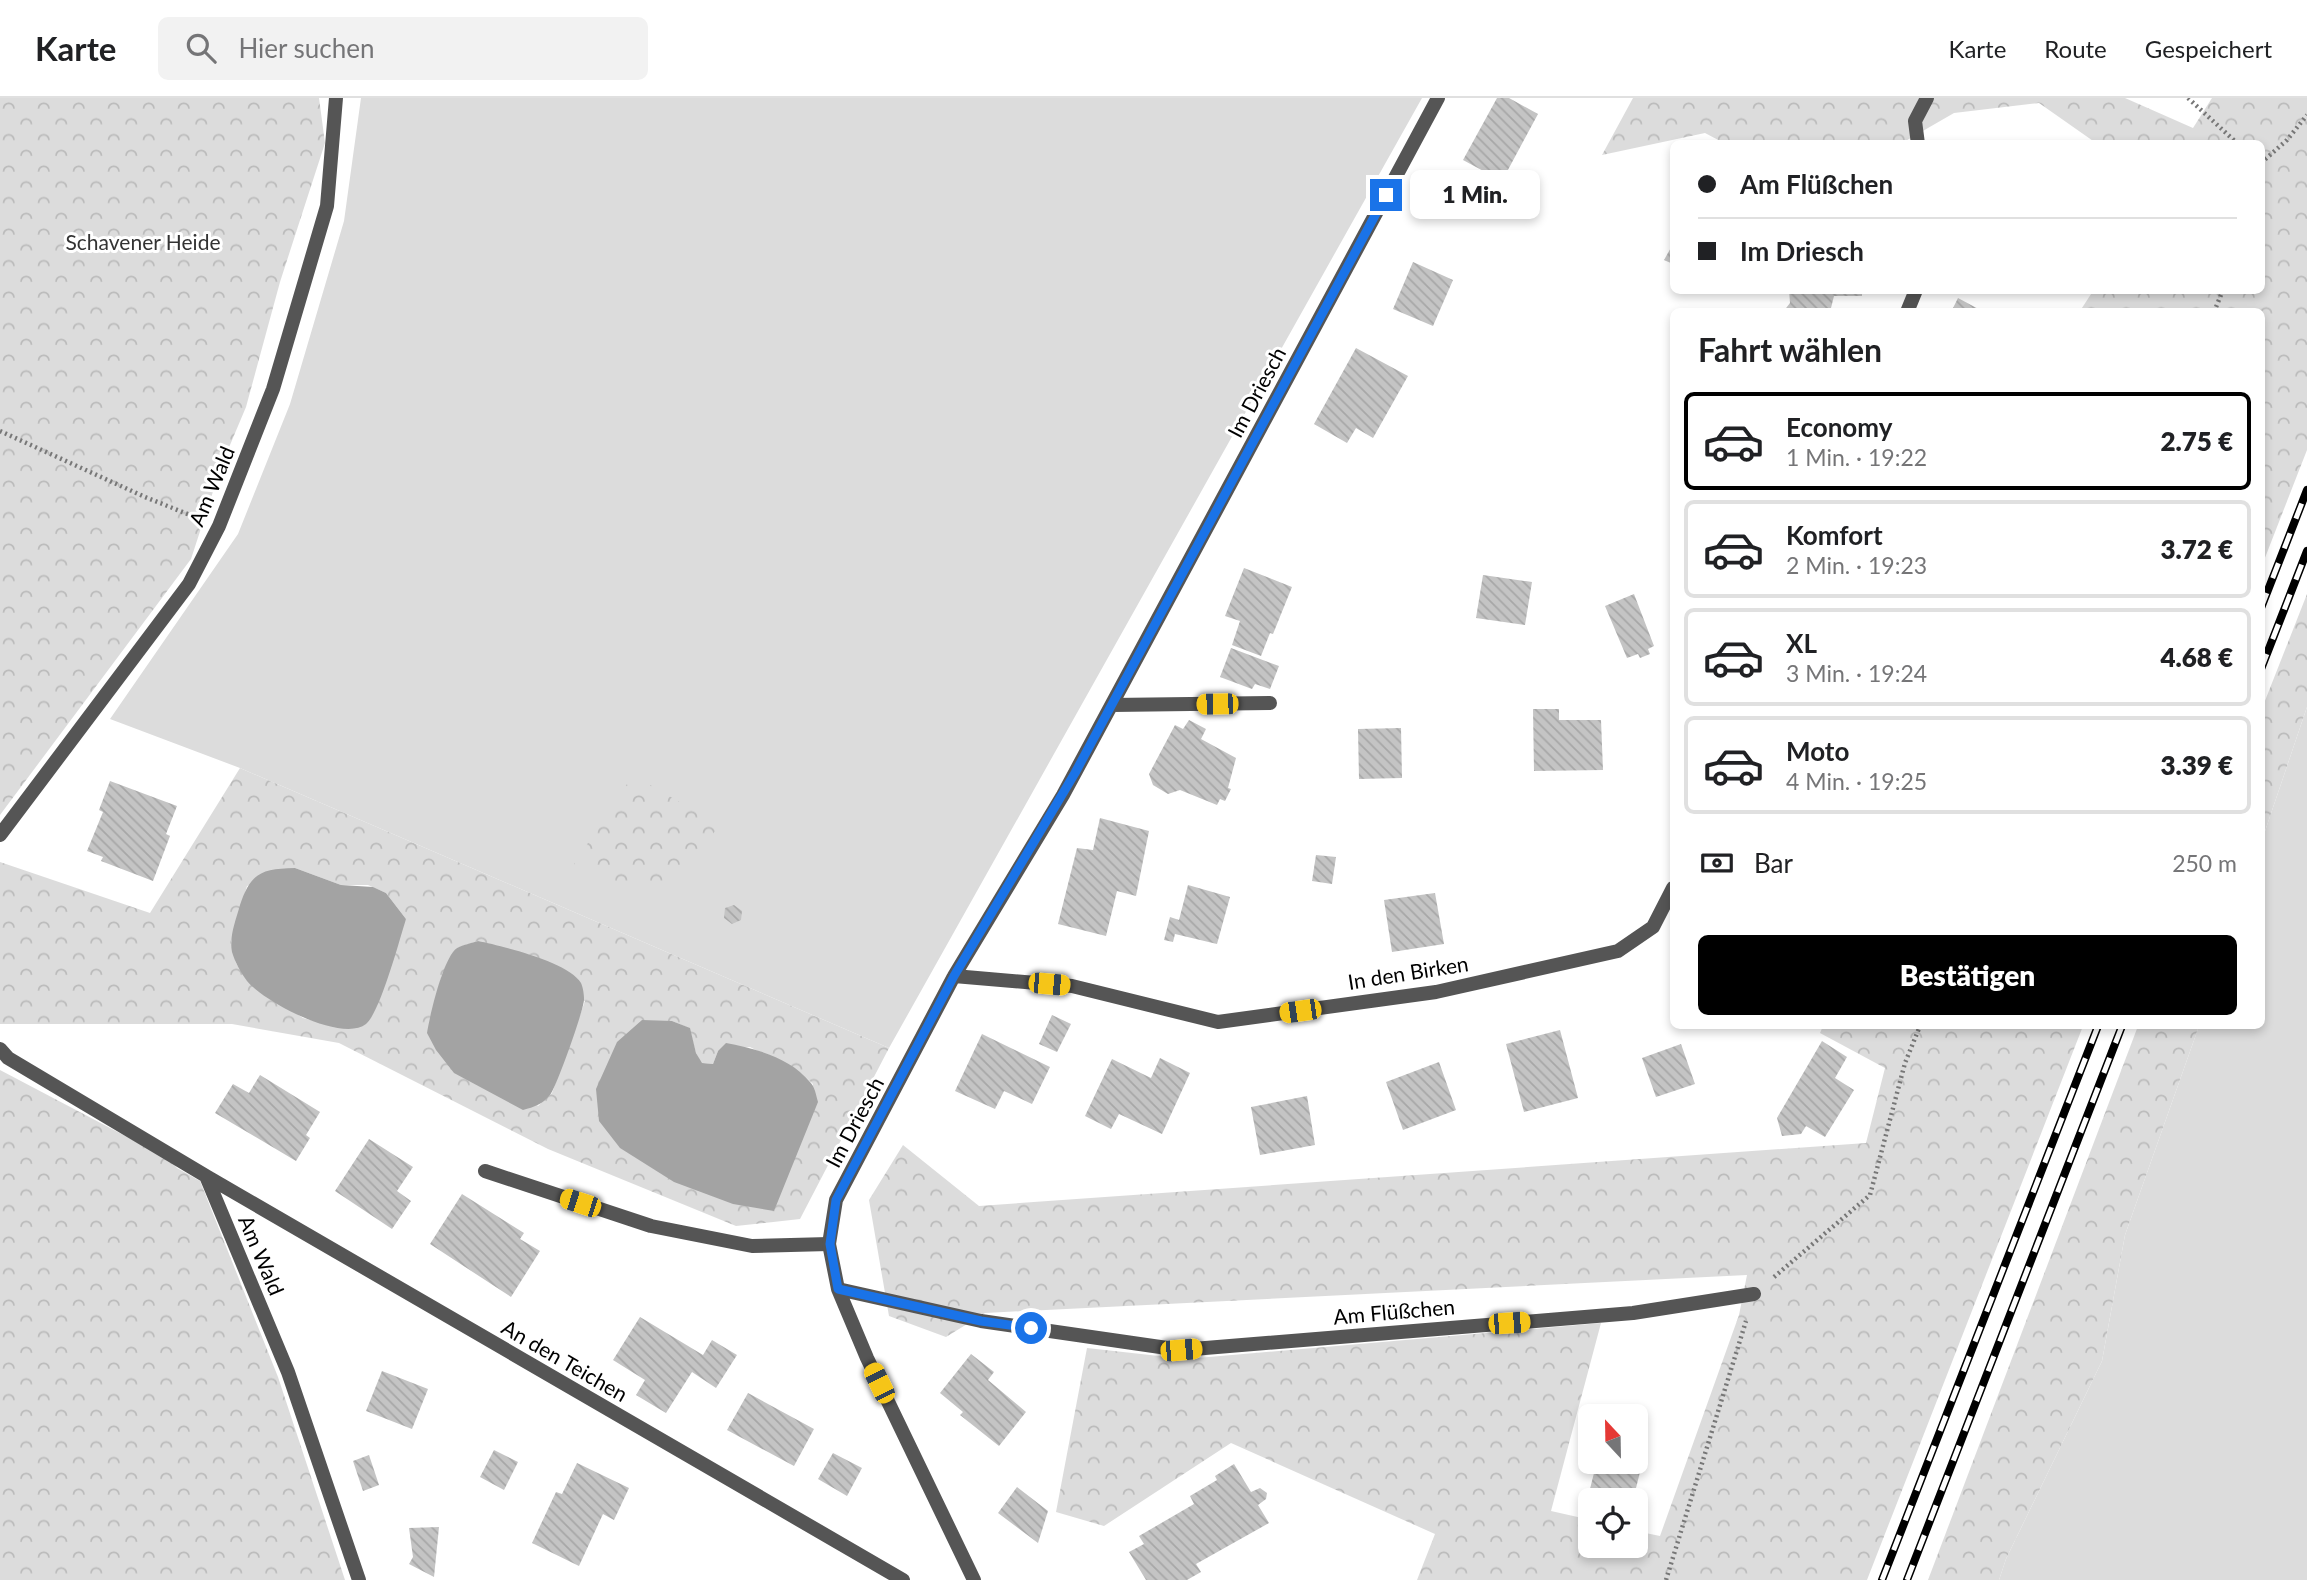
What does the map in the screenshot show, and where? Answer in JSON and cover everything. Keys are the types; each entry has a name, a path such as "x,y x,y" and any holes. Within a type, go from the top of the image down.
{"street":[{"name":"Am Wald","path":"0,835 189,584 219,526 273,389 327,206 337,98"},
{"name":"Im Driesch","path":"974,1580 867,1358 838,1289 830,1244 836,1200 954,976 1063,795 1438,98"},
{"path":"1917,140 1915,121 1927,98"},
{"path":"1112,705 1270,703"},
{"name":"In den Birken","path":"954,976 1072,986 1217,1022 1436,992 1618,951 1653,927 1670,894"},
{"path":"0,1049 8,1058 206,1176"},
{"path":"485,1171 651,1227 752,1246 830,1244"},
{"name":"Am Wald","path":"206,1176 288,1371 359,1580"},
{"name":"An den Teichen","path":"206,1176 903,1580"},
{"name":"Am Flüßchen","path":"838,1289 981,1321 1181,1350 1633,1312 1754,1294"}],"path":[{"path":"2188,98 2234,140"},
{"path":"2265,159 2287,140 2307,115"},
{"path":"0,431 145,497 219,526"},
{"path":"1666,1580 1754,1294 1870,1195 1905,1063 1919,1029"}],"green space":[{"name":"Schavener Heide","path":"0,98 319,98 325,143 280,282 246,407 222,464 191,559 0,815"},
{"path":"361,98 1422,98 889,1048 240,768 110,719 238,534 290,404 344,221"},
{"path":"1633,98 2125,98 2193,128 2212,98 2307,98 2307,450 2265,558 2265,308 2082,308 2091,294 2265,294 2265,140 2092,140 2039,103 1954,113 1907,140 1718,140 1705,133 1602,155"},
{"path":"2307,594 2307,707 2265,831 2265,701"},
{"path":"2307,707 2307,1580 1999,1580 2006,1559 2102,1361 2125,1235 2198,1029 2265,1029 2265,831"},
{"path":"240,768 889,1048 800,1219 736,1226 548,1149 339,1043 232,1024 0,1024 0,862 150,913","holes":["295,868 341,885 368,885 386,893 406,919 337,1027 303,1018 247,980 236,963 231,941 247,886","478,941 585,1001 552,1093 538,1106 438,989 442,975 457,948","672,1021 689,1028 701,1063 713,1064 718,1051 750,1047 801,1073 813,1084 774,1211"]},
{"path":"633,775 719,825 682,881 619,885 574,864"},
{"path":"1822,1029 2082,1029 1867,1580 1417,1580 1435,1534 1231,1443 1104,1526 1056,1512 1087,1348 1186,1359 1601,1323 1551,1511 1578,1517 1578,1558 1648,1558 1648,1534 1660,1536 1739,1315 1747,1275 985,1313 946,1337 889,1316 869,1200 903,1145 979,1206 1866,1143 1885,1068 1820,1033"},
{"path":"2137,1029 2198,1029 2125,1235 2102,1361 2006,1559 1999,1580 1928,1580"},
{"path":"0,1070 169,1159 177,1168 200,1181 278,1377 345,1580 0,1580"}],"shaded area":[{"path":"295,868 341,885 373,887 386,893 406,919 383,991 366,1024 355,1028 340,1028 304,1018 256,990 236,963 231,946 232,934 249,885 259,874 266,871"},
{"path":"478,941 549,962 574,975 581,983 584,999 580,1016 553,1089 541,1103 523,1110 454,1073 427,1033 447,963 457,948"},
{"path":"642,1020 672,1021 690,1028 696,1053 702,1063 713,1064 718,1051 726,1043 760,1051 782,1060 793,1066 812,1084 818,1102 774,1211 733,1204 674,1182 620,1148 599,1121 596,1089 617,1042"}],"building":[{"path":"1497,98 1509,98 1538,114 1502,181 1463,160"},
{"path":"1670,249 1670,263 1664,260"},
{"path":"1413,262 1453,280 1433,326 1393,309"},
{"path":"1789,294 1862,294 1834,296 1831,308 1786,308 1790,303"},
{"path":"1958,298 1977,308 1953,308"},
{"path":"1356,348 1408,376 1373,438 1356,428 1347,443 1314,424"},
{"path":"1244,568 1292,587 1261,656 1232,645 1240,621 1225,616"},
{"path":"1483,575 1532,582 1525,625 1476,618"},
{"path":"1634,594 1654,646 1648,649 1650,654 1640,658 1638,654 1627,658 1605,606"},
{"path":"1231,648 1279,666 1270,689 1255,684 1252,689 1220,677"},
{"path":"1533,709 1559,709 1559,720 1601,720 1603,770 1534,771"},
{"path":"1189,720 1206,729 1201,739 1236,758 1228,788 1231,789 1225,801 1220,799 1217,805 1180,790 1168,794 1153,785 1149,774 1175,725 1183,729"},
{"path":"1401,728 1402,778 1359,779 1358,729"},
{"path":"110,781 177,806 166,834 170,836 153,881 101,861 103,857 87,851 103,812 99,810"},
{"path":"1100,818 1149,831 1136,896 1117,891 1106,936 1058,924 1077,848 1093,850"},
{"path":"1316,855 1336,857 1332,884 1312,881"},
{"path":"1188,885 1230,897 1217,944 1175,934 1173,942 1164,940 1170,917 1179,920"},
{"path":"1435,893 1444,944 1392,952 1384,900"},
{"path":"734,905 742,911 741,920 732,924 724,918 725,908"},
{"path":"1052,1015 1071,1024 1057,1052 1039,1044"},
{"path":"1560,1030 1578,1098 1524,1112 1506,1044"},
{"path":"982,1034 1050,1067 1032,1104 1004,1091 995,1109 955,1091"},
{"path":"1822,1041 1847,1057 1835,1078 1854,1090 1825,1137 1806,1126 1801,1134 1782,1136 1777,1118"},
{"path":"1681,1044 1695,1084 1656,1097 1642,1058"},
{"path":"1160,1058 1190,1073 1162,1134 1119,1114 1111,1129 1085,1116 1112,1059 1151,1078"},
{"path":"1439,1062 1456,1110 1403,1130 1386,1082"},
{"path":"260,1075 320,1112 306,1135 310,1138 296,1161 215,1113 233,1084 249,1093"},
{"path":"1307,1096 1315,1145 1260,1155 1251,1107"},
{"path":"369,1139 413,1167 397,1191 411,1201 392,1229 335,1191"},
{"path":"462,1194 524,1233 520,1239 540,1251 511,1297 430,1244"},
{"path":"640,1317 703,1355 712,1340 737,1355 716,1388 692,1372 666,1413 636,1395 645,1380 613,1360"},
{"path":"971,1354 994,1372 988,1380 1026,1412 999,1446 960,1415 963,1412 940,1393"},
{"path":"382,1371 428,1389 412,1429 366,1411"},
{"path":"748,1393 814,1429 794,1466 727,1430"},
{"path":"494,1450 518,1462 504,1490 480,1477"},
{"path":"833,1453 862,1468 847,1496 818,1479"},
{"path":"369,1455 379,1485 363,1491 353,1461"},
{"path":"577,1463 629,1488 614,1520 603,1514 579,1566 532,1543 556,1492 562,1494"},
{"path":"1234,1464 1251,1492 1260,1488 1267,1493 1266,1499 1258,1505 1269,1523 1196,1564 1201,1572 1187,1580 1146,1580 1129,1552 1144,1544 1139,1536 1194,1504 1190,1496 1217,1480 1215,1476"},
{"path":"1594,1474 1640,1474 1636,1488 1590,1488"},
{"path":"1017,1487 1048,1511 1038,1543 998,1513"},
{"path":"439,1527 434,1577 409,1564 413,1557 409,1528"}],"railway":[{"path":"2265,598 2307,490"},
{"path":"2265,659 2307,551"},
{"path":"1882,1580 2097,1029"},
{"path":"1907,1580 2121,1029"}],"route":[{"path":"1031,1328 981,1321 838,1289 830,1244 836,1200 954,976 1063,795 1386,195"}]}
